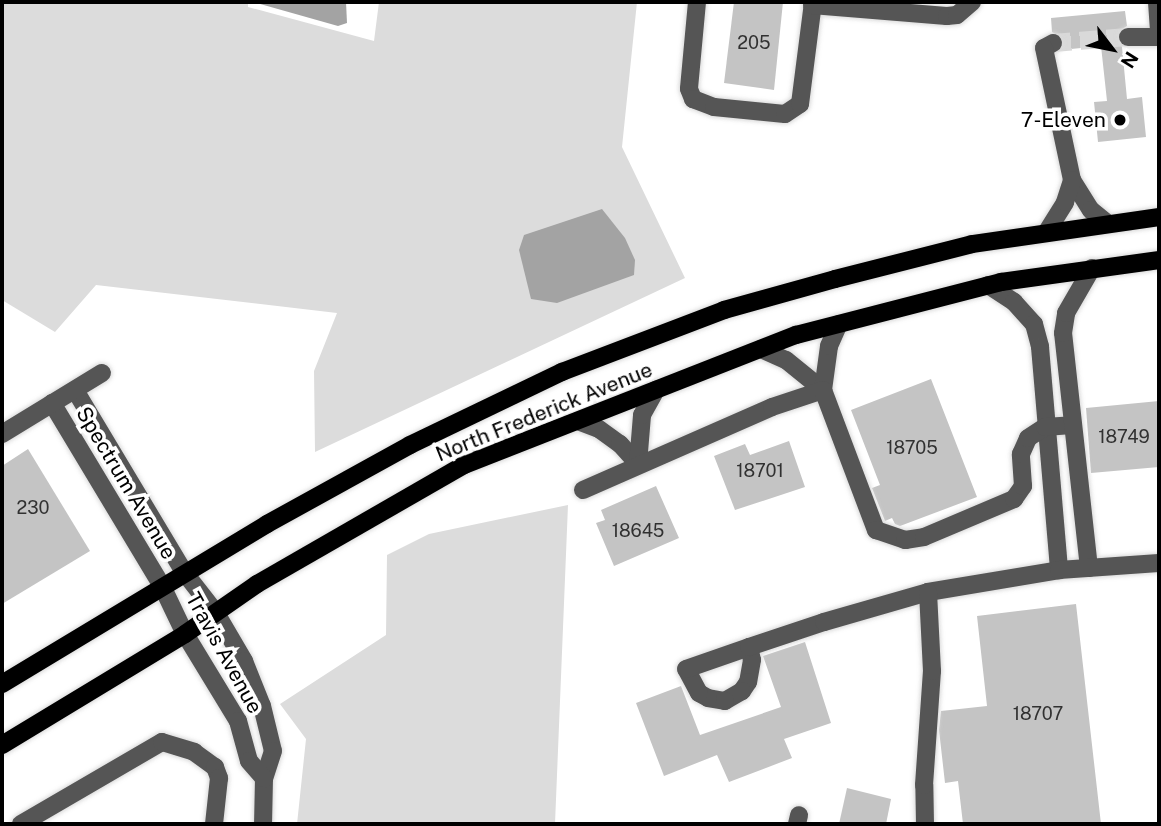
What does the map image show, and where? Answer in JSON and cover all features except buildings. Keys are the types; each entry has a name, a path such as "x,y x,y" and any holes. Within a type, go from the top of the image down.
{"main road":[{"name":"North Frederick Avenue","path":"2,684 184,572 411,445 562,372 724,310 972,244 1159,217"},
{"name":"North Frederick Avenue","path":"2,745 185,634 257,584 464,465 761,349 839,324 988,285 1159,260"}],"street":[{"path":"697,2 689,89 693,99 702,105 714,107 785,114 800,104 813,4 947,16 957,15 972,2"},
{"path":"1157,2 1159,28"},
{"path":"1128,37 1159,37"},
{"path":"1053,43 1044,48 1072,180 1091,210 1107,223"},
{"path":"1046,233 1065,202 1072,180"},
{"path":"1089,568 1072,425 1065,323 1066,313 1092,268"},
{"path":"988,285 1014,302 1034,324 1040,347 1059,570"},
{"path":"839,324 829,346 823,390 876,530 905,540 924,537 1020,494 1021,454 1028,438 1045,427 1072,425"},
{"path":"761,349 786,360 823,390"},
{"name":"Spectrum Avenue","path":"2,434 102,373"},
{"name":"Spectrum Avenue","path":"75,390 184,572"},
{"path":"638,464 642,415 656,390"},
{"path":"583,490 772,407 823,390"},
{"name":"Spectrum Avenue","path":"52,403 162,586"},
{"path":"578,421 599,429 620,444 638,464"},
{"path":"749,647 752,660 748,682 742,691 725,701 708,698 699,693 686,669 749,647 928,592 1059,570 1159,563"},
{"name":"Travis Avenue","path":"184,572 216,613 244,661 262,706 273,751 264,778 263,824"},
{"name":"Travis Avenue","path":"162,586 185,634 238,721 249,761 264,778"},
{"path":"925,824 924,785 932,671 928,592"},
{"path":"21,824 162,742 198,754 215,767 219,778 214,824"}],"shaded area":[{"path":"2,2 248,2 248,7 374,41 379,2 637,2 622,147 685,278 315,452 314,371 337,313 96,285 55,332 2,300"},
{"path":"253,2 346,2 347,23 338,26"},
{"path":"602,209 625,238 635,260 634,275 557,303 531,299 519,250 524,235"},
{"path":"568,505 555,824 297,824 306,739 280,704 386,635 387,555 429,534"}],"tunnel":[{"path":"1053,43 1128,37"}],"place":[{"name":"7-Eleven","path":"1120,120"}]}
